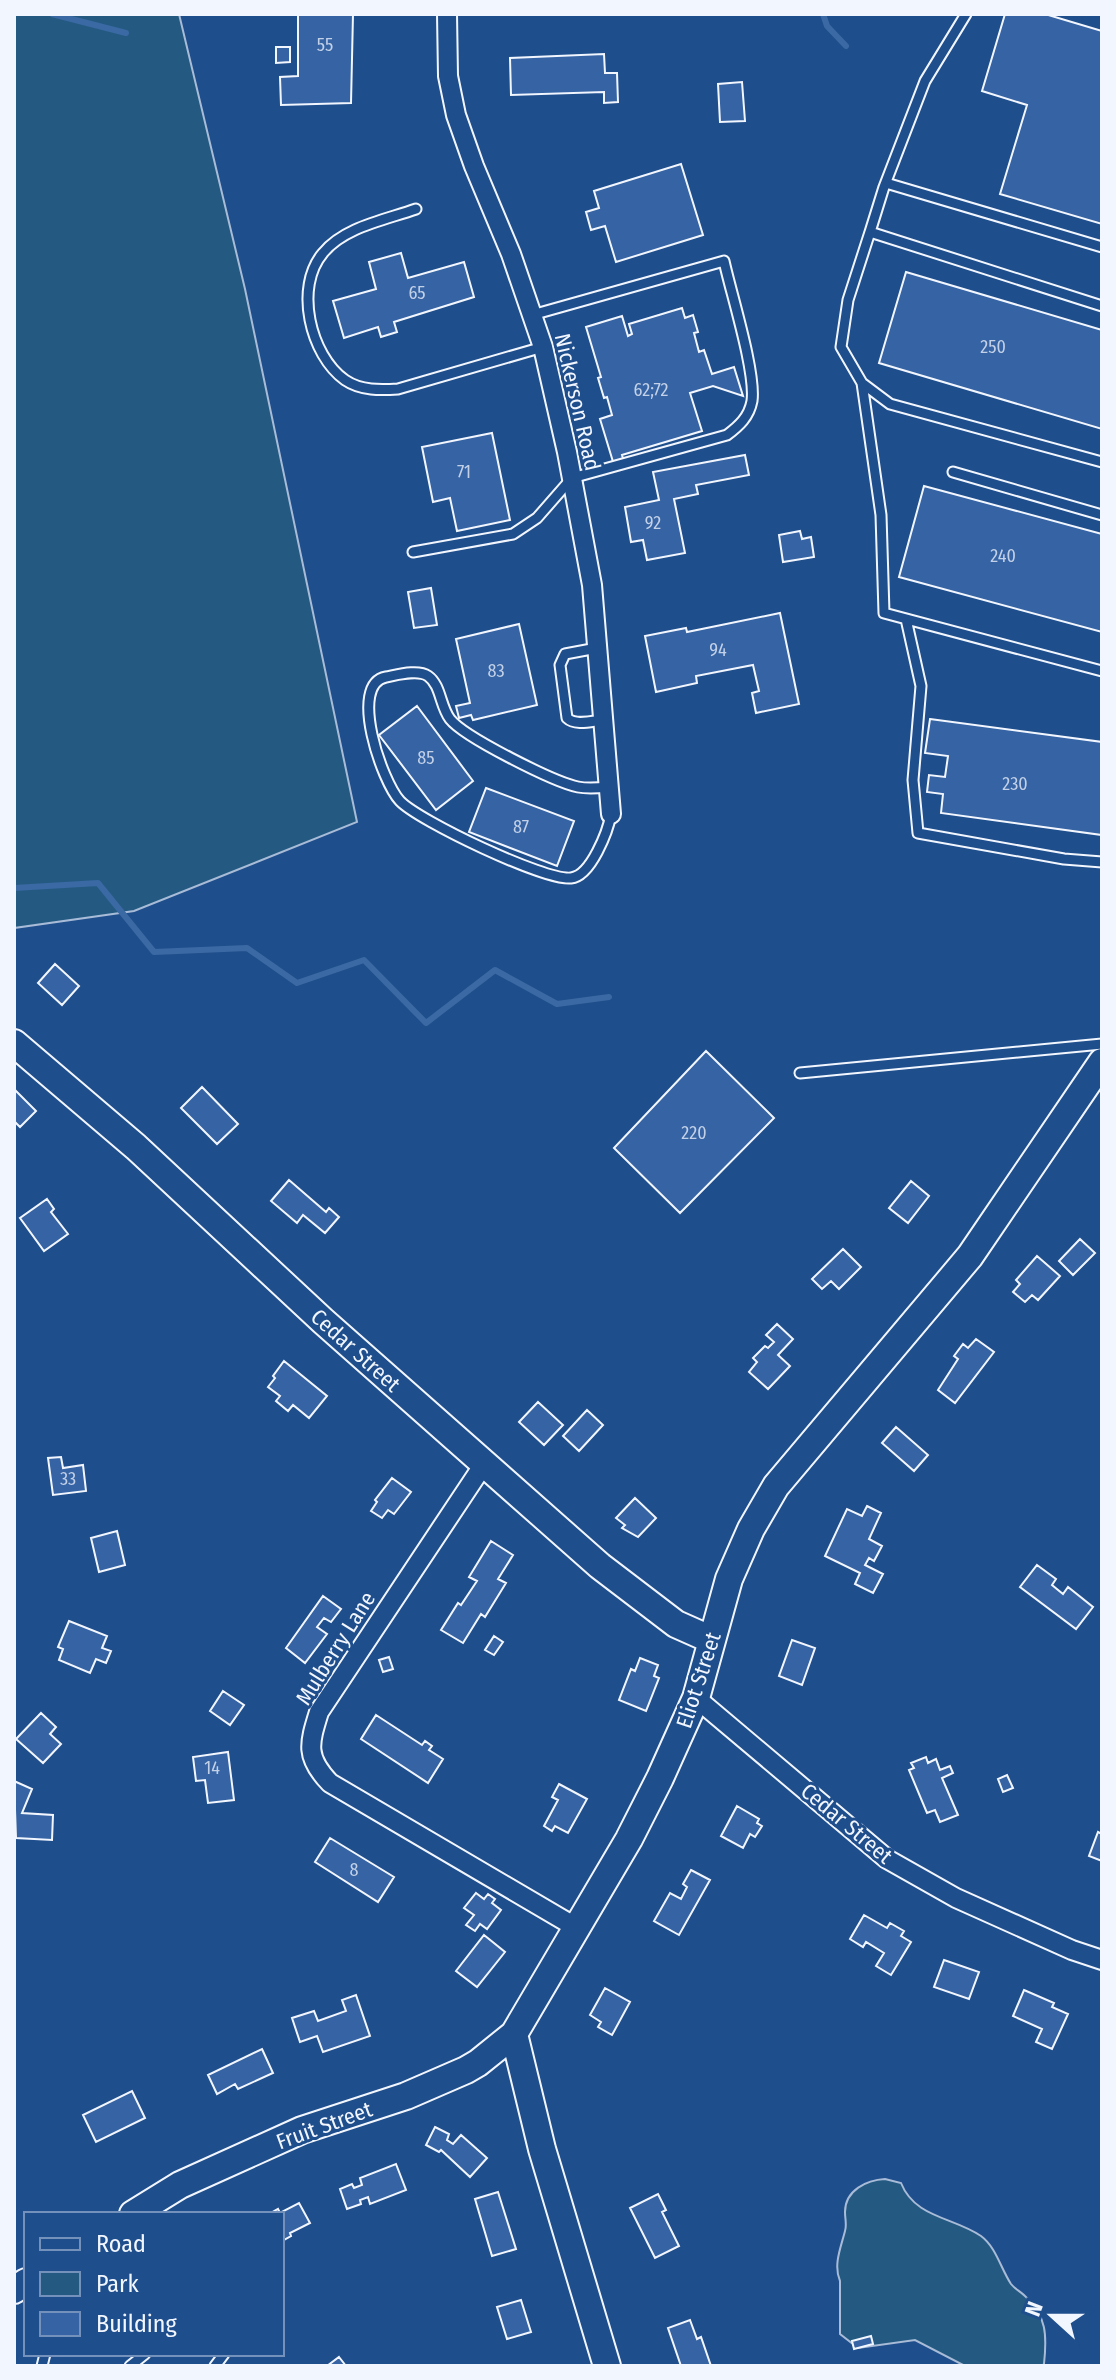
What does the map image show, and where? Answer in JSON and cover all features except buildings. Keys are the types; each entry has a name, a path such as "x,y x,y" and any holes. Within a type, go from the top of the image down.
{"main road":[{"name":"Cedar Street","path":"14,1043 136,1147 323,1321 625,1585 676,1624 712,1640"},
{"name":"Eliot Street","path":"514,2034 629,1839 696,1698 735,1566 751,1529 776,1486 970,1256 1102,1062"},
{"name":"Fruit Street","path":"147,2210 180,2185 302,2130 406,2096 466,2070 514,2034"},
{"path":"514,2034 542,2149 607,2366"}],"street":[{"name":"Nickerson Road","path":"447,14 448,76 456,115 511,254 543,347 572,478 592,585 611,814"},
{"name":"Mulberry Lane","path":"484,1464 319,1712 309,1746 317,1770 330,1783 577,1928"},
{"name":"Cedar Street","path":"696,1698 887,1859 956,1898 1072,1950 1102,1960"}],"lane":[{"path":"966,14 925,81 886,183 848,300 841,347 862,383 881,515 884,613 1102,671"},
{"path":"886,183 1102,247"},
{"path":"416,209 336,240 313,267 309,281 310,316 323,355 333,369 347,381 380,391 398,389 543,347"},
{"path":"870,232 1102,306"},
{"path":"413,552 513,534 537,518 572,478 727,435 743,422 752,401 751,375 724,261 532,315"},
{"path":"862,383 890,404 1102,462"},
{"path":"953,472 1102,515"},
{"path":"906,619 921,686 913,780 918,833 1064,859 1102,862"},
{"path":"597,648 565,654 560,665 567,718 577,722 603,720"},
{"path":"609,787 589,789 564,782 462,729 450,719 426,675 415,673 384,677 376,679 371,686 368,703 381,768 392,792 415,815 462,840 534,868 570,878 583,871 593,860 611,814"},
{"path":"800,1073 1102,1044"}],"green space":[{"path":"14,14 179,14 245,289 357,822 134,911 14,928"},
{"path":"885,2179 901,2183 907,2195 925,2210 970,2230 986,2241 1011,2284 1038,2311 1045,2335 1044,2364 965,2366 915,2340 858,2348 840,2334 837,2262 846,2229 846,2204 858,2188 871,2181"}],"waterway":[{"path":"52,14 126,33"},
{"path":"823,14 827,26 846,46"},
{"path":"14,888 98,883 154,952 247,948 297,983 364,960 426,1023 495,970 557,1004 609,997"}]}
